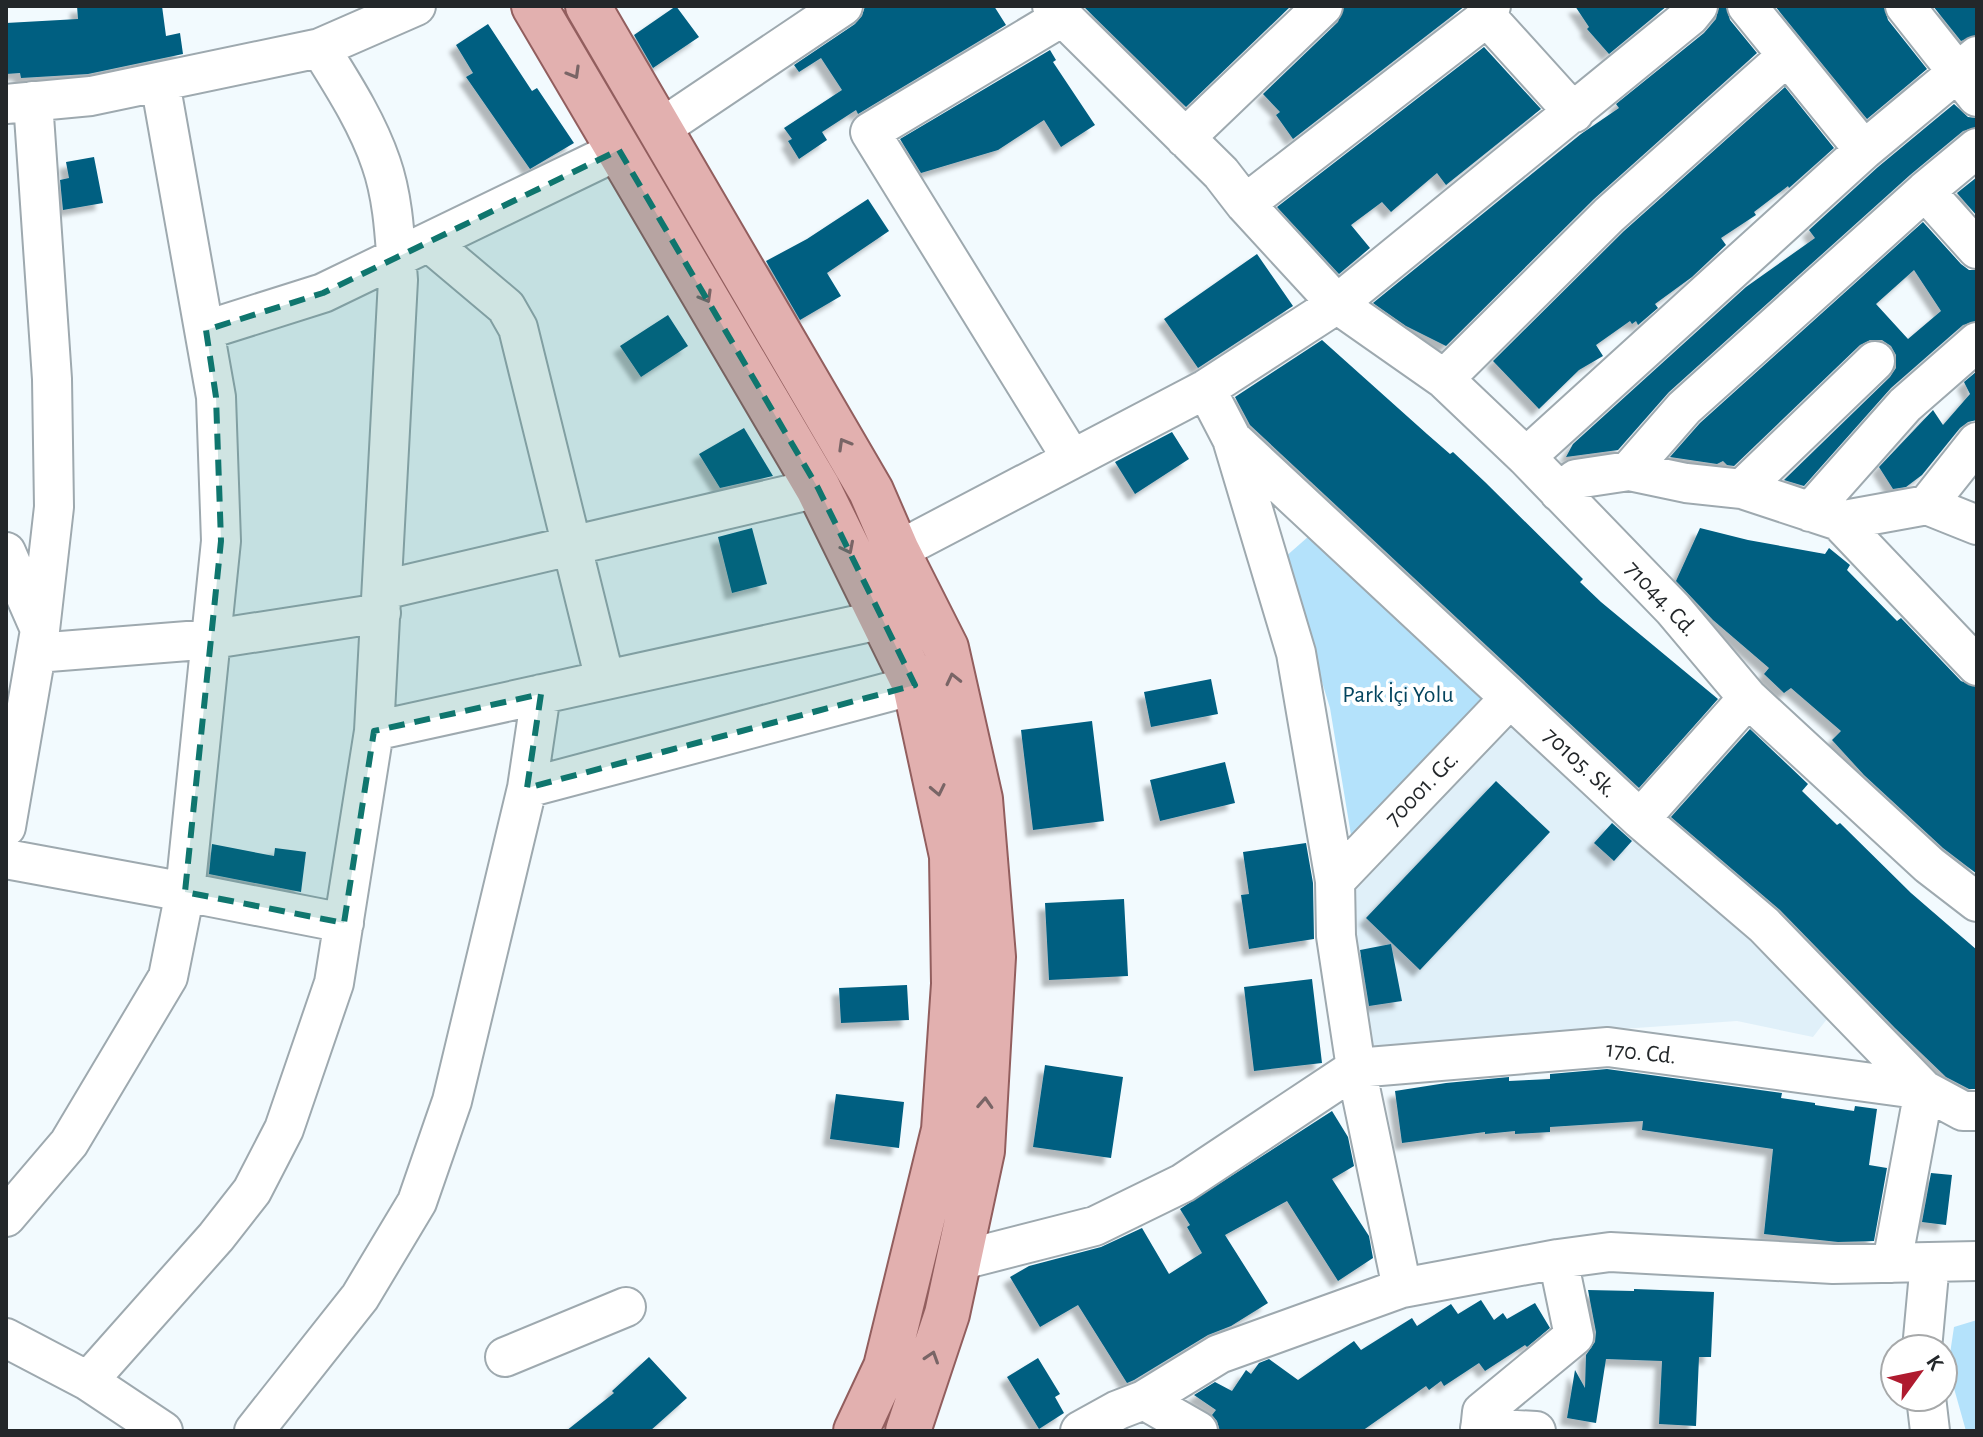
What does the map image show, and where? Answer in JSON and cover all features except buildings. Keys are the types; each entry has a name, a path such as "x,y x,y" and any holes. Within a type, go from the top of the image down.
{"main road":[{"path":"534,6 818,488 915,685 952,856 954,984 945,1115 886,1367 856,1431"},
{"path":"588,6 871,491 897,551 946,648 980,799 993,957 982,1151 947,1314 908,1431"}],"street":[{"path":"6,827 38,642 54,507 52,379 19,103 91,96 320,48 416,6"},
{"path":"660,129 843,6"},
{"path":"1185,138 1323,6"},
{"path":"897,551 1206,389 1337,304 1574,113 1698,6"},
{"path":"1747,6 1864,150"},
{"path":"1526,457 1864,150 1970,75 1905,6"},
{"path":"1055,9 870,132 1072,459"},
{"name":"71044. Cd.","path":"1055,9 1221,173 1245,204 1337,304 1444,379 1526,457 1673,609 1748,698 1929,865 1977,902"},
{"path":"1245,204 1489,12 1574,113"},
{"path":"320,48 362,116 382,165 394,227 413,251 506,307 518,328 605,680"},
{"path":"1444,379 1609,215 1787,56"},
{"path":"6,1217 69,1143 168,977 185,892 221,541 216,397 160,82"},
{"path":"1629,471 1684,408 1977,148"},
{"path":"206,330 323,293 619,150"},
{"path":"1925,191 1977,249"},
{"path":"88,1381 216,1237 252,1191 284,1129 334,983 374,731 397,295 413,251"},
{"path":"1824,517 1905,405 1977,342"},
{"path":"1742,489 1875,361"},
{"path":"1206,389 1232,439 1296,653 1335,881 1336,936 1356,1068 1402,1288"},
{"name":"70105. Sk.","path":"1232,439 1640,819 1764,925 1924,1090"},
{"path":"1927,505 1977,442"},
{"path":"1559,492 1576,479 1629,471 1686,483 1742,489 1824,517 1977,666"},
{"path":"38,642 213,639 382,602 572,546 818,488"},
{"path":"1824,517 1927,505 1977,525"},
{"path":"6,552 38,642"},
{"path":"374,731 884,619"},
{"path":"527,788 915,685"},
{"path":"254,1431 360,1297 417,1202 452,1101 527,788 541,694"},
{"name":"70001. Gc.","path":"1335,881 1510,698"},
{"path":"1640,819 1748,698"},
{"path":"6,859 344,923"},
{"name":"170. Cd.","path":"1356,1068 1608,1047 1924,1090"},
{"path":"958,1261 1095,1226 1183,1183 1356,1068"},
{"path":"1892,1263 1924,1090 1963,1111 1977,1111"},
{"path":"1080,1431 1123,1414 1219,1354 1402,1288 1610,1252 1833,1264 1977,1261"},
{"path":"1536,1431 1480,1430 1482,1412 1574,1336 1558,1259"},
{"path":"1923,1333 1930,1262"},
{"path":"505,1357 626,1307"},
{"path":"6,1338 88,1381 163,1431"},
{"path":"1123,1414 1198,1431"}],"highlighted area":[{"path":"619,150 818,488 915,685 527,788 541,694 374,731 344,923 185,892 221,541 216,397 206,330 323,293"}],"shaded area":[{"path":"1518,714 1834,1010 1813,1037 1737,1021 1364,1047 1343,897"}],"green space":[{"name":"Park İçi Yolu","path":"1317,529 1498,691 1353,847 1330,708 1284,558"},
{"path":"1977,1320 1977,1431 1966,1431 1959,1406 1959,1333 1953,1333 1954,1327"}]}
